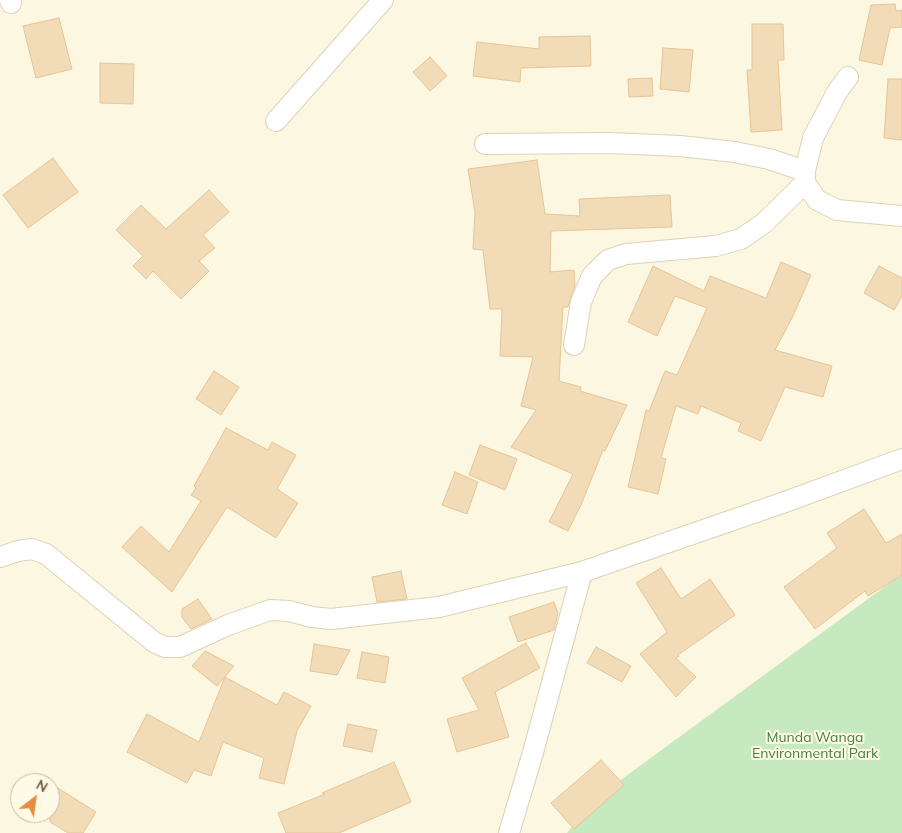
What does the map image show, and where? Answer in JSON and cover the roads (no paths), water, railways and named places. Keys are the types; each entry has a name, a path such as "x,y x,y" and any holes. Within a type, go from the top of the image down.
{"street":[{"path":"276,121 384,0"},
{"path":"574,345 581,302 592,276 608,260 626,254 716,246 741,238 764,223 805,177 813,138 833,100 848,77"},
{"path":"485,144 680,146 735,152 769,160 805,177 817,200 836,210 902,216"},
{"path":"0,557 18,551 32,550 46,554 154,642 165,647 180,647 228,625 270,610 289,611 312,617 331,619 439,607 582,572 785,502 902,459"},
{"path":"509,833 582,572"}],"park label":[{"name":"Munda Wanga Environmental Park","path":"815,746"}]}
